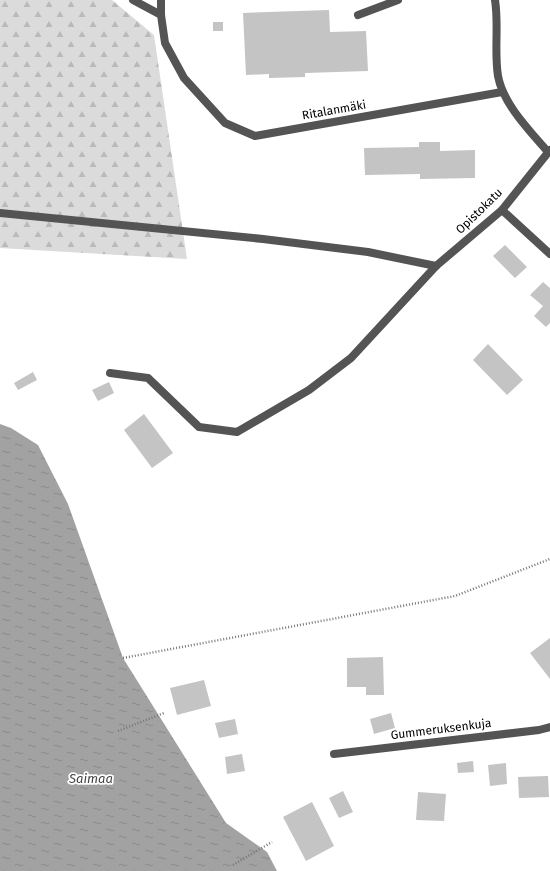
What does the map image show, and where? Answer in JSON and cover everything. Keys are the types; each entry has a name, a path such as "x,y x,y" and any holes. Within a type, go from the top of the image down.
{"street":[{"path":"133,0 161,15"},
{"name":"Ritalanmäki","path":"162,0 161,15 165,43 184,78 225,123 255,136 502,92"},
{"path":"358,15 398,0"},
{"path":"495,0 498,76 502,92 520,119 549,151"},
{"name":"Opistokatu","path":"110,374 148,378 199,426 237,432 309,390 351,358 436,266 502,210 549,151"},
{"path":"502,210 550,254"},
{"path":"0,213 263,238 368,252 436,266"},
{"name":"Gummeruksenkuja","path":"334,754 539,730 550,727"}],"path":[{"path":"123,658 455,596 550,559"},
{"path":"118,731 164,713"},
{"path":"233,865 272,842"}],"green space":[{"path":"0,0 112,0 154,35 187,259 0,248"}],"water":[{"name":"Saimaa","path":"0,424 11,428 38,445 68,504 123,658 226,823 267,852 277,871 0,871"}],"building":[{"path":"329,10 330,32 366,31 368,71 305,73 305,77 269,78 269,74 246,75 243,13"},
{"path":"213,22 223,22 223,31 213,31"},
{"path":"419,142 440,142 440,151 475,150 475,178 420,179 420,174 365,175 364,148 419,147"},
{"path":"505,245 527,267 515,278 493,256"},
{"path":"543,282 550,288 550,323 546,327 534,316 543,306 530,295"},
{"path":"488,344 523,380 507,395 473,360"},
{"path":"33,372 37,380 18,390 14,383"},
{"path":"109,382 114,393 98,401 92,390"},
{"path":"144,414 173,453 152,468 124,430"},
{"path":"550,638 550,679 530,653"},
{"path":"383,657 384,695 366,695 366,687 347,687 347,658"},
{"path":"204,680 211,706 177,715 170,688"},
{"path":"391,713 395,728 374,734 370,719"},
{"path":"235,719 238,734 219,738 215,723"},
{"path":"242,754 245,771 227,774 225,757"},
{"path":"473,761 474,772 458,773 457,763"},
{"path":"506,763 507,784 490,786 488,765"},
{"path":"548,776 549,797 519,798 518,777"},
{"path":"343,791 353,812 339,818 329,798"},
{"path":"418,792 446,794 444,821 416,820"},
{"path":"312,802 334,846 306,861 283,817"}]}
